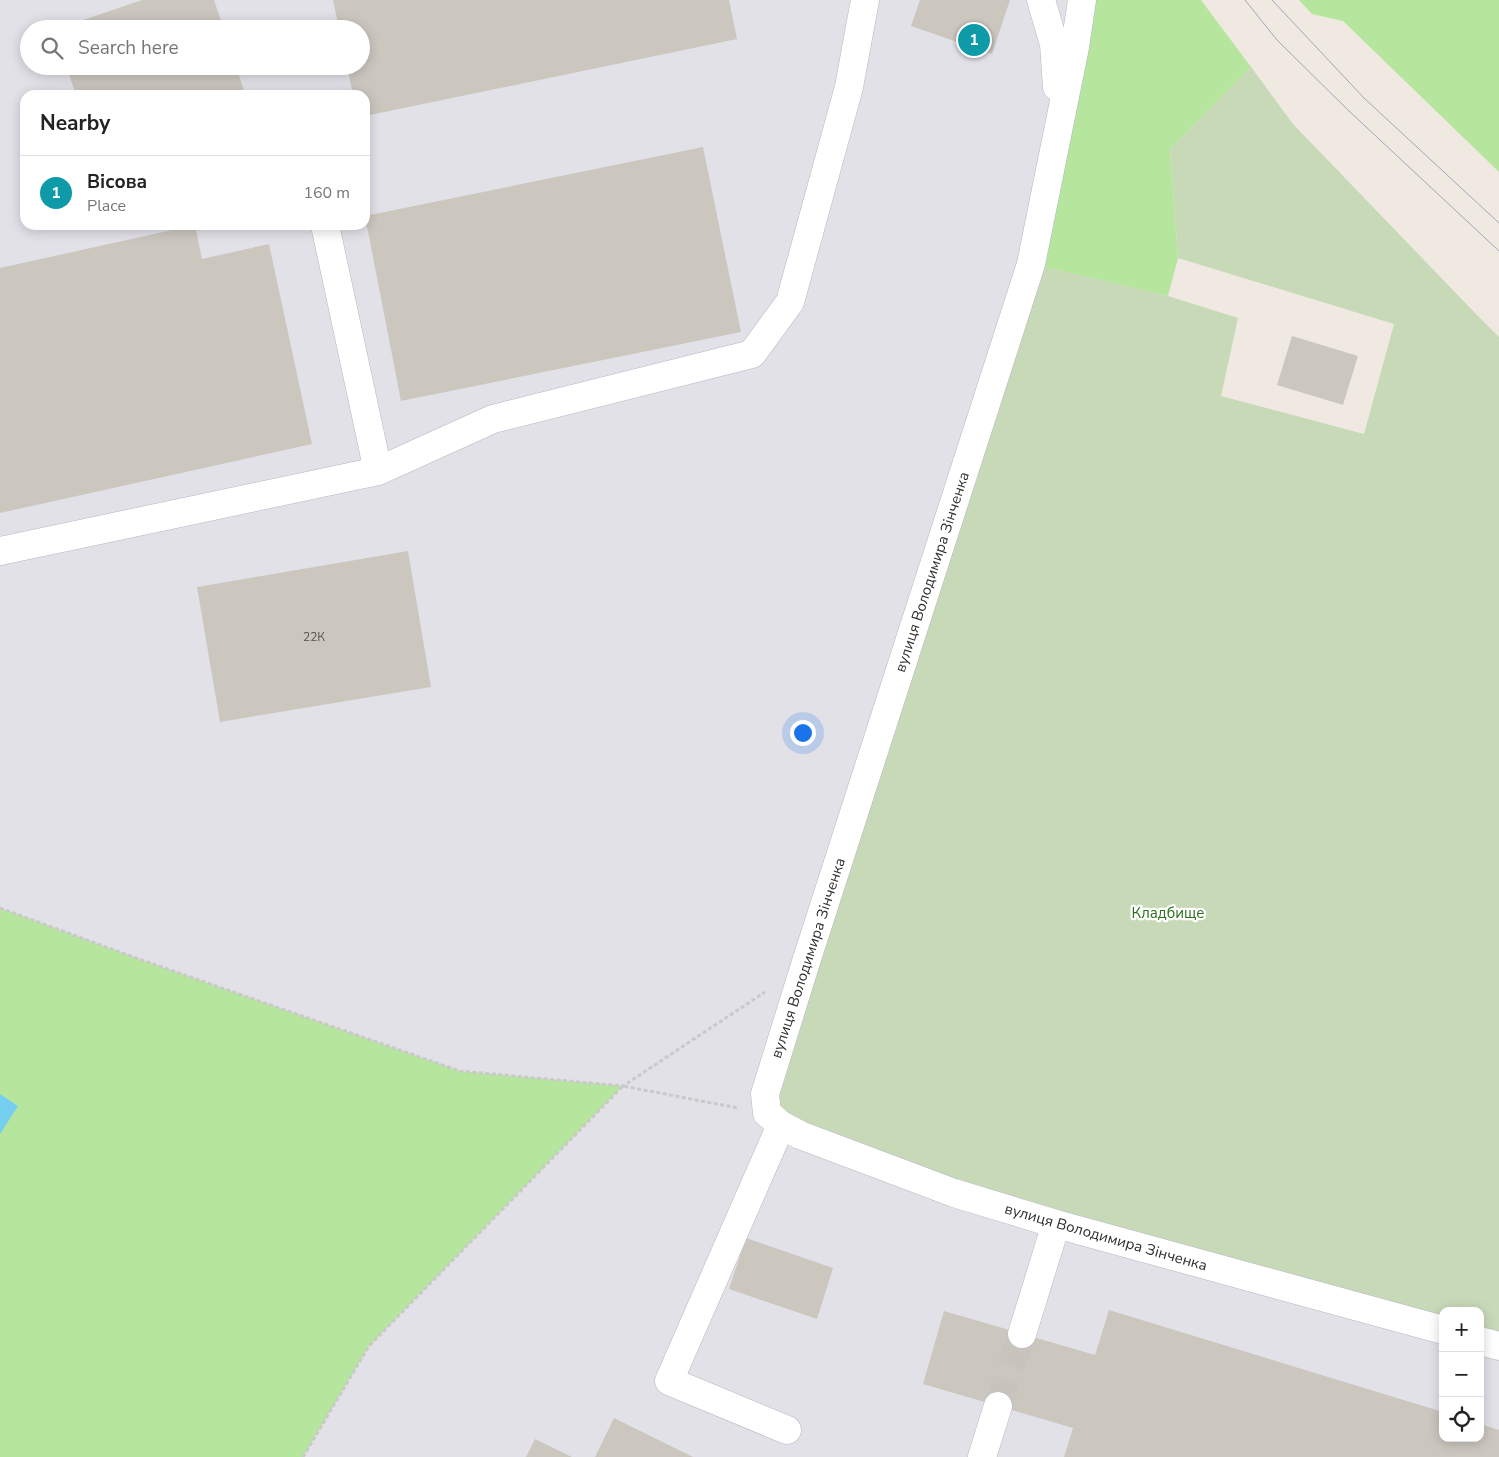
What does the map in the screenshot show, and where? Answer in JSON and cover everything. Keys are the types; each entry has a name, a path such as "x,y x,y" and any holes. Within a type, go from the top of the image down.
{"street":[{"path":"0,551 378,471 493,419 752,354 790,302 849,87 865,0"},
{"path":"1041,0 1054,44 1060,121"},
{"name":"вулиця Володимира Зінченка","path":"1082,0 1076,47 1031,264 765,1094 774,1119 800,1135 954,1193 1056,1224 1439,1329"},
{"path":"326,230 378,471"},
{"path":"774,1119 669,1381 787,1430"},
{"path":"1022,1334 1056,1224"},
{"path":"1484,1341 1499,1346"},
{"path":"982,1457 998,1406"}],"path":[{"path":"0,908 460,1072 624,1086 774,1119"},
{"path":"303,1457 370,1346 624,1086 805,965"}],"shaded area":[{"path":"0,0 1082,0 1439,1321 1439,1442 1484,1442 1484,1348 1499,1352 1499,1457 303,1457 369,1346 623,1087 460,1071 139,959 0,908"}],"green space":[{"path":"1082,0 1201,0 1251,67 1170,149 1178,258 1168,296 1031,264"},
{"path":"1299,0 1499,0 1499,172 1343,21 1312,14"},
{"name":"Кладбище","path":"1251,67 1293,124 1499,337 1499,1346 1484,1342 1484,1307 1439,1307 1439,1329 1056,1224 767,1113 1031,264 1168,296 1238,318 1221,396 1364,434 1394,324 1178,258 1170,149"},
{"path":"0,908 139,959 460,1071 623,1086 369,1346 303,1457 0,1457"}],"water":[{"path":"0,1094 18,1106 0,1134"}],"building":[{"path":"142,0 214,0 221,20 83,20"},
{"path":"333,0 729,0 737,39 370,115 370,90 352,90 349,75 370,75 370,20 337,20"},
{"path":"920,0 1010,0 992,54 911,26"},
{"path":"69,75 239,75 244,90 74,90"},
{"path":"703,147 741,332 401,401 368,230 370,230 370,215"},
{"path":"172,230 196,230 202,259 269,244 312,444 0,513 0,268"},
{"path":"1292,336 1358,356 1343,405 1277,385"},
{"path":"408,551 431,687 220,722 197,587"},
{"path":"746,1238 833,1268 817,1319 729,1289"},
{"path":"1109,1310 1439,1411 1439,1442 1484,1442 1484,1425 1499,1430 1499,1457 1064,1457 1073,1428 923,1384 944,1311 1095,1355"},
{"path":"614,1418 693,1457 595,1457"},
{"path":"535,1439 572,1457 526,1457"}],"tunnel":[{"path":"998,1406 1022,1334"}],"tram line":[{"path":"1245,0 1277,40 1349,111 1499,251"},
{"path":"1272,0 1364,98 1499,223"}],"place":[{"name":"Вісова","path":"974,40"}]}
